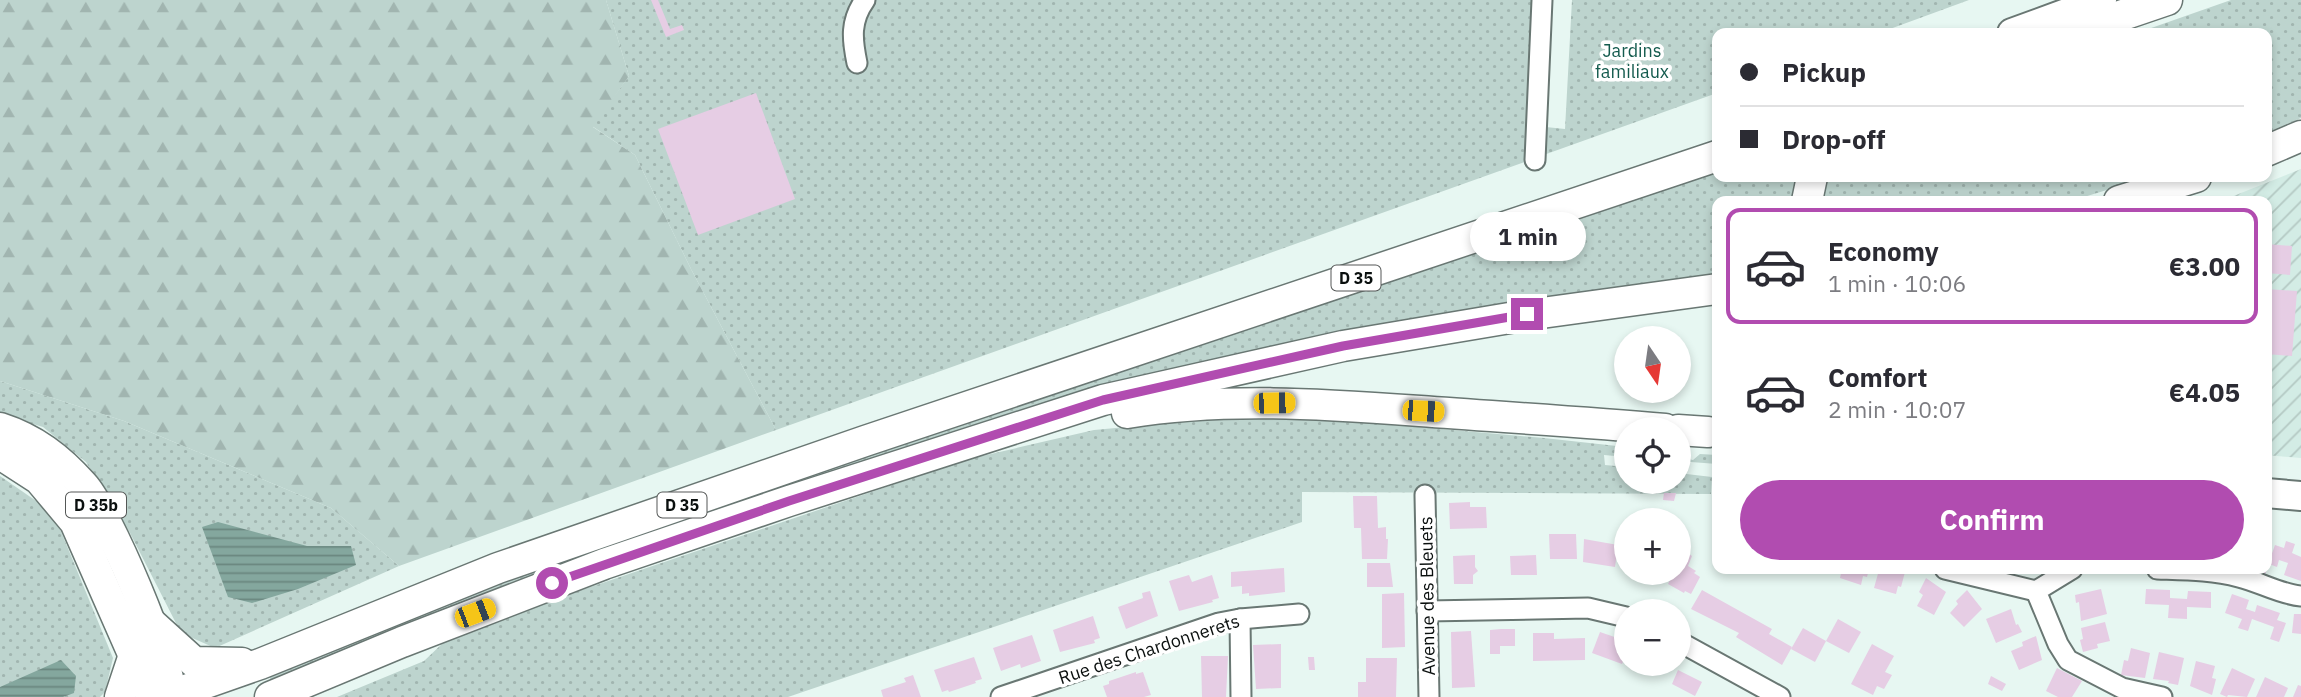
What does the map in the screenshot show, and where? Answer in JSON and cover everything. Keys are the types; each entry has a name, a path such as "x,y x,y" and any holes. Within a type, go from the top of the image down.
{"main road":[{"path":"2085,28 2167,0"},
{"path":"2272,148 2301,136"},
{"name":"D 35","path":"165,697 260,663 498,568 866,441 1712,158"},
{"path":"2135,196 2180,182"},
{"path":"2174,196 2196,182"},
{"name":"D 35","path":"270,697 402,642 604,564 1103,400 1343,346 1527,314 1712,290"},
{"path":"995,434 1176,405 1299,402 1614,425"},
{"name":"D 35b","path":"0,428 25,436 61,462 86,487 106,520 148,620 166,670 165,697"},
{"path":"1691,431 1712,434"},
{"name":"D 35b","path":"0,454 39,479 75,522 134,655 165,697"},
{"name":"D 35b","path":"148,620 194,662 260,663"},
{"path":"120,697 134,655"}],"street":[{"path":"858,63 852,33 858,10 865,0"},
{"path":"1535,160 1542,0"},
{"path":"2026,28 2102,0"},
{"path":"1650,179 1712,145"},
{"path":"2272,494 2301,496"},
{"name":"Avenue des Bleuets","path":"1425,495 1429,697"},
{"path":"1966,574 2036,591 2061,574"},
{"path":"2224,574 2241,577 2288,595 2301,596"},
{"path":"2036,591 2058,644 2068,660 2122,688 2162,697"},
{"path":"1427,611 1588,608 1614,614"},
{"name":"Rue des Chardonnerets","path":"1001,697 1032,692 1219,623 1240,618 1299,614"},
{"path":"1240,618 1241,697"},
{"path":"1691,648 1780,697"}],"shaded area":[{"path":"2301,169 2301,458 2272,456 2272,196 2234,196"},
{"path":"218,522 307,546 351,546 356,565 298,589 252,603 228,597 202,527"},
{"path":"61,660 76,676 74,693 63,697 0,697 0,687"}],"green space":[{"path":"0,0 606,0 629,76 593,127 635,155 691,269 776,430 399,566 331,508 124,421 0,381"},
{"name":"Jardins familiaux","path":"606,0 1540,0 1536,126 1565,129 1572,0 1969,0 1893,28 1712,28 1712,95 776,430 691,269 635,155 592,126 629,76"},
{"path":"2231,0 2301,0 2301,118 2272,130 2272,28 2151,28"},
{"path":"1712,172 1712,182 1799,182 1796,196 1712,196 1712,276 1369,329 272,683 268,673 550,562"},
{"path":"1821,182 2133,182 2087,196 1819,196"},
{"path":"0,381 124,421 331,508 399,566 215,648 181,633 130,533 86,462 43,427 0,414"},
{"path":"1234,417 1305,417 1614,446 1614,456 1604,455 1605,465 1614,466 1614,494 1302,492 1302,522 788,697 337,697 424,661 444,642 558,598 969,459 1094,430"},
{"path":"1700,454 1712,455 1712,464 1691,462"},
{"path":"1691,475 1712,477 1711,494 1691,494"},
{"path":"0,476 42,505 60,529 113,658 105,692 100,697 0,697"}],"building":[{"path":"651,0 658,0 670,29 682,25 684,30 666,37"},
{"path":"756,93 795,199 698,235 658,129"},
{"path":"2272,244 2292,246 2290,275 2272,274"},
{"path":"2272,289 2297,291 2292,356 2272,354"},
{"path":"1664,494 1676,494 1674,501 1663,500"},
{"path":"1353,496 1377,496 1378,528 1386,527 1388,539 1387,559 1362,559 1361,528 1354,528"},
{"path":"1470,502 1470,507 1486,507 1487,528 1450,529 1449,503"},
{"path":"1549,534 1576,534 1577,559 1550,559"},
{"path":"1584,539 1614,544 1614,567 1583,562"},
{"path":"2286,541 2295,544 2292,553 2301,557 2301,581 2284,575 2288,563 2279,560 2277,567 2272,565 2275,545 2284,548"},
{"path":"1475,555 1475,567 1478,571 1473,575 1473,584 1454,584 1453,556"},
{"path":"1536,555 1537,575 1511,575 1510,556"},
{"path":"1367,563 1390,563 1393,587 1367,587"},
{"path":"1284,568 1285,592 1249,596 1249,593 1242,594 1242,586 1231,587 1231,572"},
{"path":"1691,568 1700,577 1691,594 1685,591 1684,593 1670,585 1691,585"},
{"path":"1841,574 1868,574 1867,577 1863,576 1861,585 1840,578"},
{"path":"1878,574 1904,574 1896,594 1874,588"},
{"path":"1189,575 1192,582 1212,575 1219,598 1179,611 1169,581"},
{"path":"1926,578 1946,592 1934,615 1917,606 1923,595 1919,592"},
{"path":"2101,589 2107,614 2081,621 2079,602 2076,603 2075,595"},
{"path":"2146,589 2170,590 2170,598 2187,599 2188,591 2211,592 2211,608 2187,607 2187,619 2168,618 2169,605 2145,604"},
{"path":"1702,590 1772,629 1769,634 1792,647 1782,665 1736,637 1739,633 1691,609"},
{"path":"1967,590 1982,609 1964,627 1950,613 1958,604 1956,601"},
{"path":"1150,591 1158,616 1126,629 1118,607 1143,598 1142,593"},
{"path":"1404,593 1405,647 1382,648 1382,594"},
{"path":"2232,594 2249,600 2246,609 2255,612 2257,605 2280,613 2277,620 2286,623 2279,642 2270,639 2274,627 2252,619 2248,631 2238,628 2242,619 2225,613"},
{"path":"2011,609 2016,625 2018,624 2022,632 1996,643 1986,619"},
{"path":"2294,614 2301,614 2301,634 2292,633"},
{"path":"1093,616 1100,638 1094,640 1095,643 1060,652 1053,630"},
{"path":"1838,619 1861,632 1849,653 1826,641"},
{"path":"2105,622 2110,641 2097,644 2098,648 2083,652 2081,628"},
{"path":"1803,628 1826,641 1815,662 1791,649"},
{"path":"1515,629 1515,646 1500,646 1500,654 1490,654 1490,630"},
{"path":"1471,631 1475,687 1452,688 1451,632"},
{"path":"1600,632 1614,637 1614,661 1592,653"},
{"path":"1533,633 1554,633 1554,639 1585,638 1585,660 1533,661"},
{"path":"1032,635 1041,661 1021,668 1020,664 1001,671 993,648"},
{"path":"2036,636 2042,660 2019,670 2011,651"},
{"path":"1281,644 1281,688 1256,689 1253,645"},
{"path":"1872,644 1894,656 1885,672 1892,675 1884,689 1877,686 1873,695 1851,684"},
{"path":"2131,648 2150,653 2145,678 2121,675 2124,660 2128,661"},
{"path":"2159,652 2184,658 2178,685 2153,679"},
{"path":"1201,656 1228,656 1226,697 1202,697"},
{"path":"974,657 982,679 949,692 942,692 934,670"},
{"path":"1308,657 1314,657 1315,670 1309,670"},
{"path":"1366,658 1397,658 1396,697 1358,697 1358,682 1366,682"},
{"path":"2196,661 2215,666 2212,678 2216,679 2212,695 2190,686"},
{"path":"2057,668 2082,681 2072,697 2058,697 2046,691"},
{"path":"2232,668 2255,679 2247,697 2227,697 2220,694"},
{"path":"1143,672 1151,695 1107,697 1103,686 1109,684 1109,681"},
{"path":"913,675 921,697 883,697 881,690 906,682 904,678"},
{"path":"1675,676 1690,676 1702,682 1695,696 1672,684"},
{"path":"1991,676 2006,684 2002,691 1988,684"},
{"path":"2265,677 2288,688 2284,697 2256,697"},
{"path":"2298,685 2301,686 2301,697 2293,697"}],"route":[{"path":"552,583 789,501 1103,400 1343,346 1527,314"}]}
